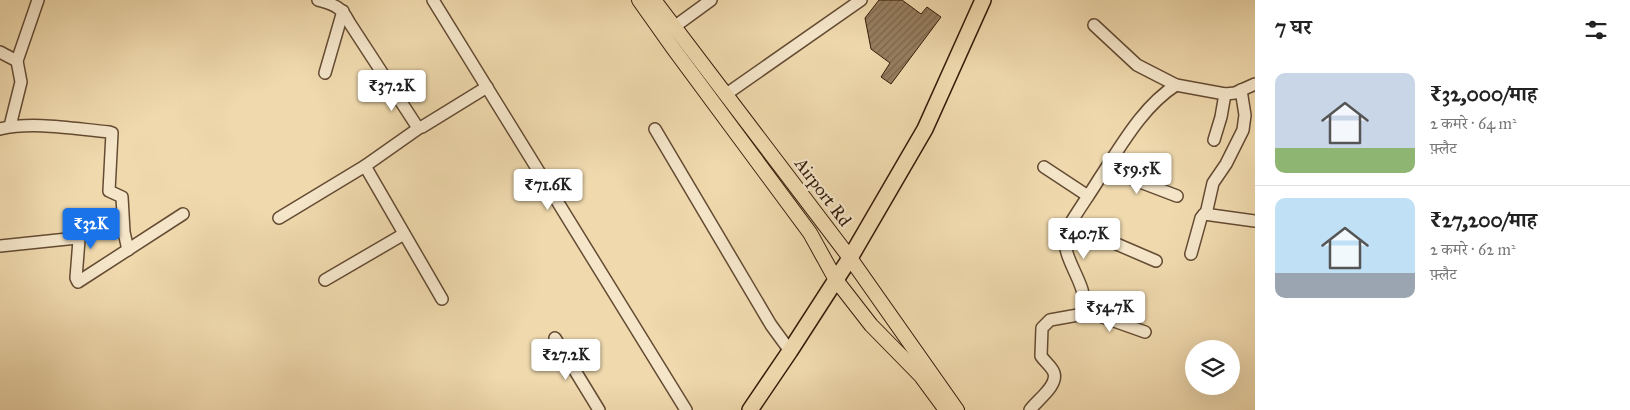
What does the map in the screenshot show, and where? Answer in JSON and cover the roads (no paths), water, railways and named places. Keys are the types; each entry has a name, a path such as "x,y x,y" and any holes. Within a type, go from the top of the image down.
{"highway":[{"path":"750,410 850,258 925,129 983,0"}],"main road":[{"path":"639,0 684,64 810,233 836,280 871,325 921,376 946,410"},
{"name":"Airport Rd","path":"654,0 850,258 957,410"}],"street":[{"path":"38,0 17,61 21,82 5,128 38,126 112,133 110,191 122,196 124,232 128,250"},
{"path":"318,0 343,11 419,128"},
{"path":"433,0 686,410"},
{"path":"674,27 711,0"},
{"path":"726,95 861,0"},
{"path":"325,73 343,11"},
{"path":"1094,25 1138,65 1176,85 1225,94 1255,84"},
{"path":"0,52 17,61"},
{"path":"1030,410 1050,387 1054,378 1052,370 1042,356 1042,328 1050,320 1078,314 1083,310 1084,306 1084,295 1065,244 1065,235 1088,196 1147,110 1162,95 1176,85"},
{"path":"279,218 365,166 419,128 487,87"},
{"path":"1191,254 1202,218 1206,214 1214,180 1226,164 1243,130 1245,115 1241,90"},
{"path":"1214,140 1225,94"},
{"path":"655,129 771,325 790,351"},
{"path":"365,166 442,299"},
{"path":"1044,167 1088,196"},
{"path":"1106,169 1177,196"},
{"path":"0,246 78,239 76,278 78,282 183,214"},
{"path":"1206,214 1255,221"},
{"path":"1070,224 1156,261"},
{"path":"326,280 404,234"},
{"path":"1083,310 1145,332"},
{"path":"555,338 599,410"}]}
